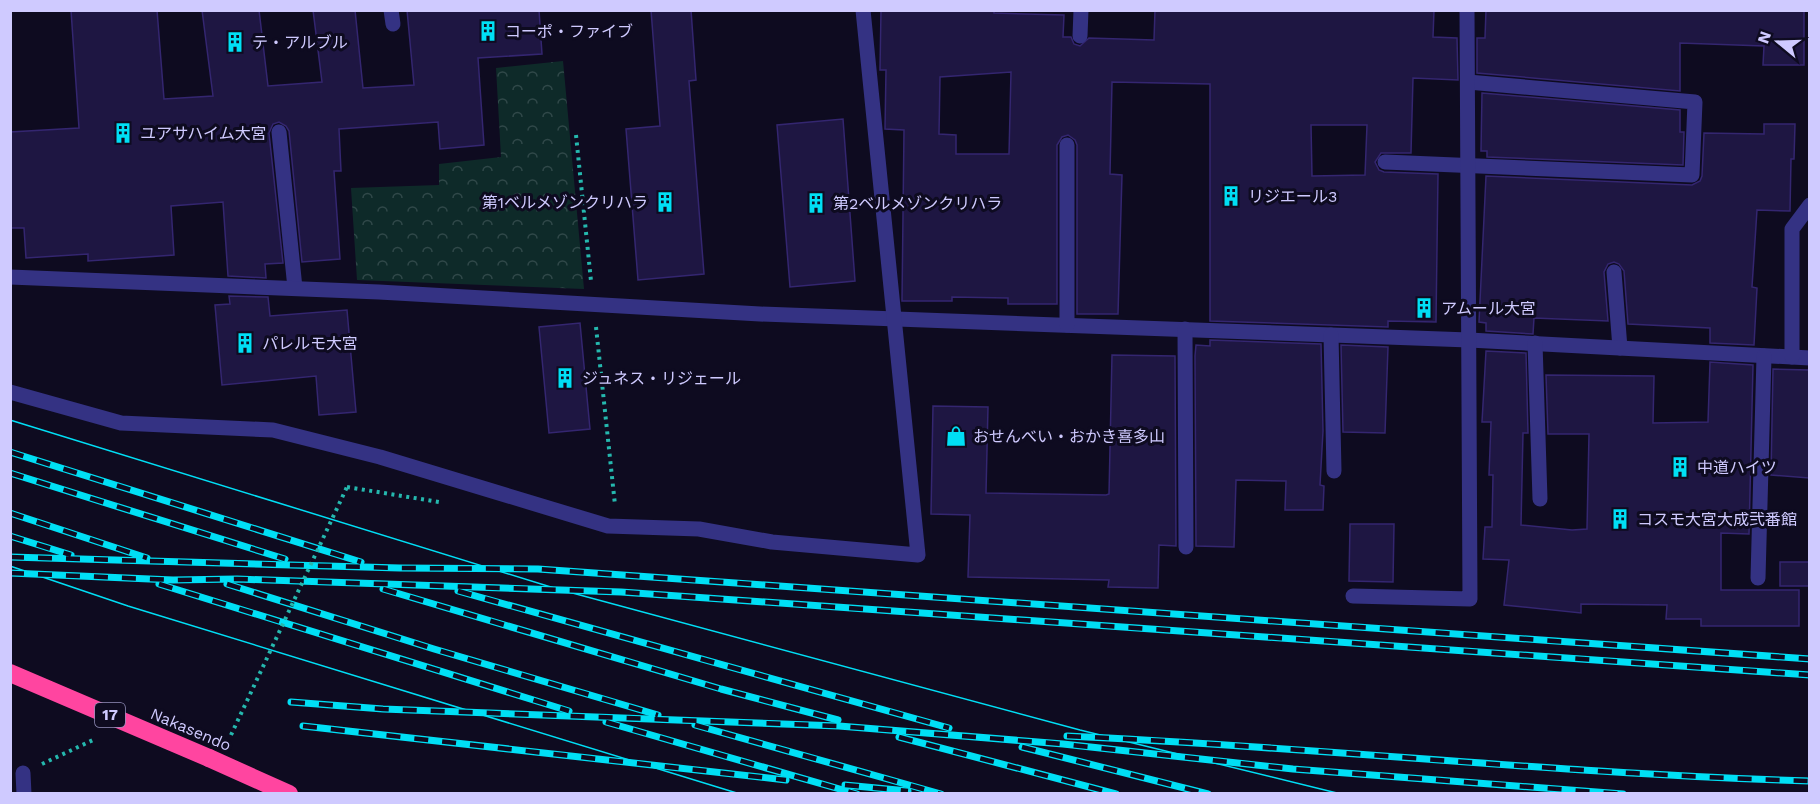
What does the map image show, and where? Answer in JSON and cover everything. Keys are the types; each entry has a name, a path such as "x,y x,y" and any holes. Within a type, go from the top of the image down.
{"highway":[{"name":"Nakasendo","path":"10,673 290,794"}],"street":[{"path":"10,392 121,423 273,430 380,457 608,526 699,529 772,542 918,555 892,319 863,10"},
{"path":"1080,36 1081,10"},
{"path":"1353,596 1470,600 1467,10"},
{"path":"1384,162 1692,175 1695,102 1468,82"},
{"path":"279,132 295,288"},
{"path":"1067,145 1067,325"},
{"path":"1792,357 1792,229 1809,205"},
{"path":"1614,272 1620,348"},
{"path":"10,277 295,288 760,314 1469,340 1809,358"},
{"path":"1185,329 1186,547"},
{"path":"1331,335 1334,471"},
{"path":"1535,343 1540,499"},
{"path":"1758,578 1764,356"},
{"path":"22,773 24,794"}],"path":[{"path":"231,735 347,487 439,502"},
{"path":"22,773 93,740"}],"green space":[{"path":"563,61 584,289 357,280 351,188 439,185 439,164 501,157 496,68"}],"building":[{"path":"71,10 157,10 164,99 213,96 202,10 259,10 268,86 322,82 313,10 355,10 363,88 414,85 407,10 539,10 542,54 478,58 484,145 440,149 438,122 339,129 341,171 334,171 340,259 302,262 289,131 279,122 273,124 269,133 283,263 265,264 266,278 228,276 223,202 171,206 174,255 88,261 88,254 26,258 24,228 10,228 10,132 79,128"},
{"name":"第1ベルメゾンクリハラ","path":"651,10 691,10 696,80 689,81 704,274 638,280 626,129 660,126"},
{"path":"881,10 994,10 994,13 1064,15 1063,37 1071,37 1074,44 1080,46 1089,38 1154,40 1155,10 1434,10 1433,37 1457,38 1458,80 1413,78 1411,153 1381,153 1375,162 1379,170 1384,172 1438,174 1436,322 1388,321 1388,327 1210,321 1210,84 1112,82 1110,174 1122,175 1118,314 1077,314 1077,145 1075,140 1068,135 1062,137 1057,145 1057,304 1008,304 1008,298 952,297 952,301 902,301 904,130 885,129 886,70 880,70","holes":["1011,72 1009,154 956,154 956,135 939,134 940,77","1311,125 1367,125 1365,175 1312,176"]},
{"path":"1486,10 1804,10 1804,65 1763,65 1764,46 1680,43 1680,91 1477,73 1477,38 1485,38"},
{"path":"1482,93 1680,110 1680,132 1684,132 1683,165 1487,157 1487,151 1481,151"},
{"name":"第2ベルメゾンクリハラ","path":"843,119 855,281 790,287 777,125"},
{"path":"1764,124 1795,124 1794,159 1791,159 1790,211 1757,210 1752,287 1757,288 1754,345 1710,343 1710,328 1628,324 1624,271 1619,264 1614,262 1608,264 1604,272 1608,321 1534,318 1533,334 1486,331 1486,323 1479,322 1486,176 1692,185 1700,181 1702,176 1704,133 1764,134"},
{"path":"229,296 268,297 270,316 347,310 356,412 319,415 316,376 222,385 215,305 230,304"},
{"name":"ジュネス・リジェール","path":"580,323 590,429 549,433 539,327"},
{"path":"1210,340 1321,344 1323,431 1320,485 1324,486 1323,510 1285,510 1286,481 1236,480 1234,547 1196,546 1195,356 1196,345 1210,346"},
{"path":"1341,345 1388,347 1385,433 1343,432"},
{"path":"1486,351 1526,353 1528,433 1523,433 1521,525 1572,530 1587,529 1589,434 1548,434 1546,375 1654,376 1653,423 1708,422 1710,362 1753,365 1749,534 1721,533 1721,590 1799,590 1799,626 1701,626 1701,619 1666,619 1667,605 1581,604 1581,613 1504,605 1509,560 1483,559 1485,527 1492,527 1493,475 1489,475 1491,422 1482,422"},
{"path":"1112,355 1175,356 1176,546 1159,545 1158,588 1108,587 1109,580 968,577 970,515 931,514 933,406 988,407 986,493 1106,495 1109,494"},
{"path":"1773,369 1809,370 1809,478 1771,475"},
{"path":"1350,524 1394,524 1393,582 1349,581"},
{"path":"1780,562 1809,562 1809,586 1780,586"}],"tram line":[{"path":"10,420 554,588 1080,730 1341,794"},
{"path":"10,566 128,606 740,794"}],"railway":[{"path":"10,452 361,562"},
{"path":"10,473 285,559"},
{"path":"10,513 147,558"},
{"path":"10,536 71,555"},
{"path":"10,557 400,568 538,569 1810,659"},
{"path":"10,573 173,580 237,579 621,592 1810,675"},
{"path":"159,584 569,711"},
{"path":"227,584 434,649 658,715"},
{"path":"383,589 721,689 838,720"},
{"path":"458,591 949,728"},
{"path":"291,702 383,709 839,726 1063,744 1293,769 1623,794"},
{"path":"606,722 857,794"},
{"path":"695,725 941,794"},
{"path":"303,726 786,780"},
{"path":"1067,736 1624,773 1810,781"},
{"path":"899,737 1116,794"},
{"path":"1022,747 1208,794"},
{"path":"845,785 908,791"}],"place":[{"name":"コーポ・ファイブ","path":"488,31"},
{"name":"テ・アルブル","path":"235,42"},
{"name":"ユアサハイム大宮","path":"123,133"},
{"name":"リジエール3","path":"1231,196"},
{"name":"第1ベルメゾンクリハラ","path":"665,202"},
{"name":"第2ベルメゾンクリハラ","path":"816,203"},
{"name":"アムール大宮","path":"1424,308"},
{"name":"パレルモ大宮","path":"245,343"},
{"name":"ジュネス・リジェール","path":"565,378"},
{"name":"おせんべい・おかき喜多山","path":"956,436"},
{"name":"中道ハイツ","path":"1680,467"},
{"name":"コスモ大宮大成弐番館","path":"1620,519"}]}
